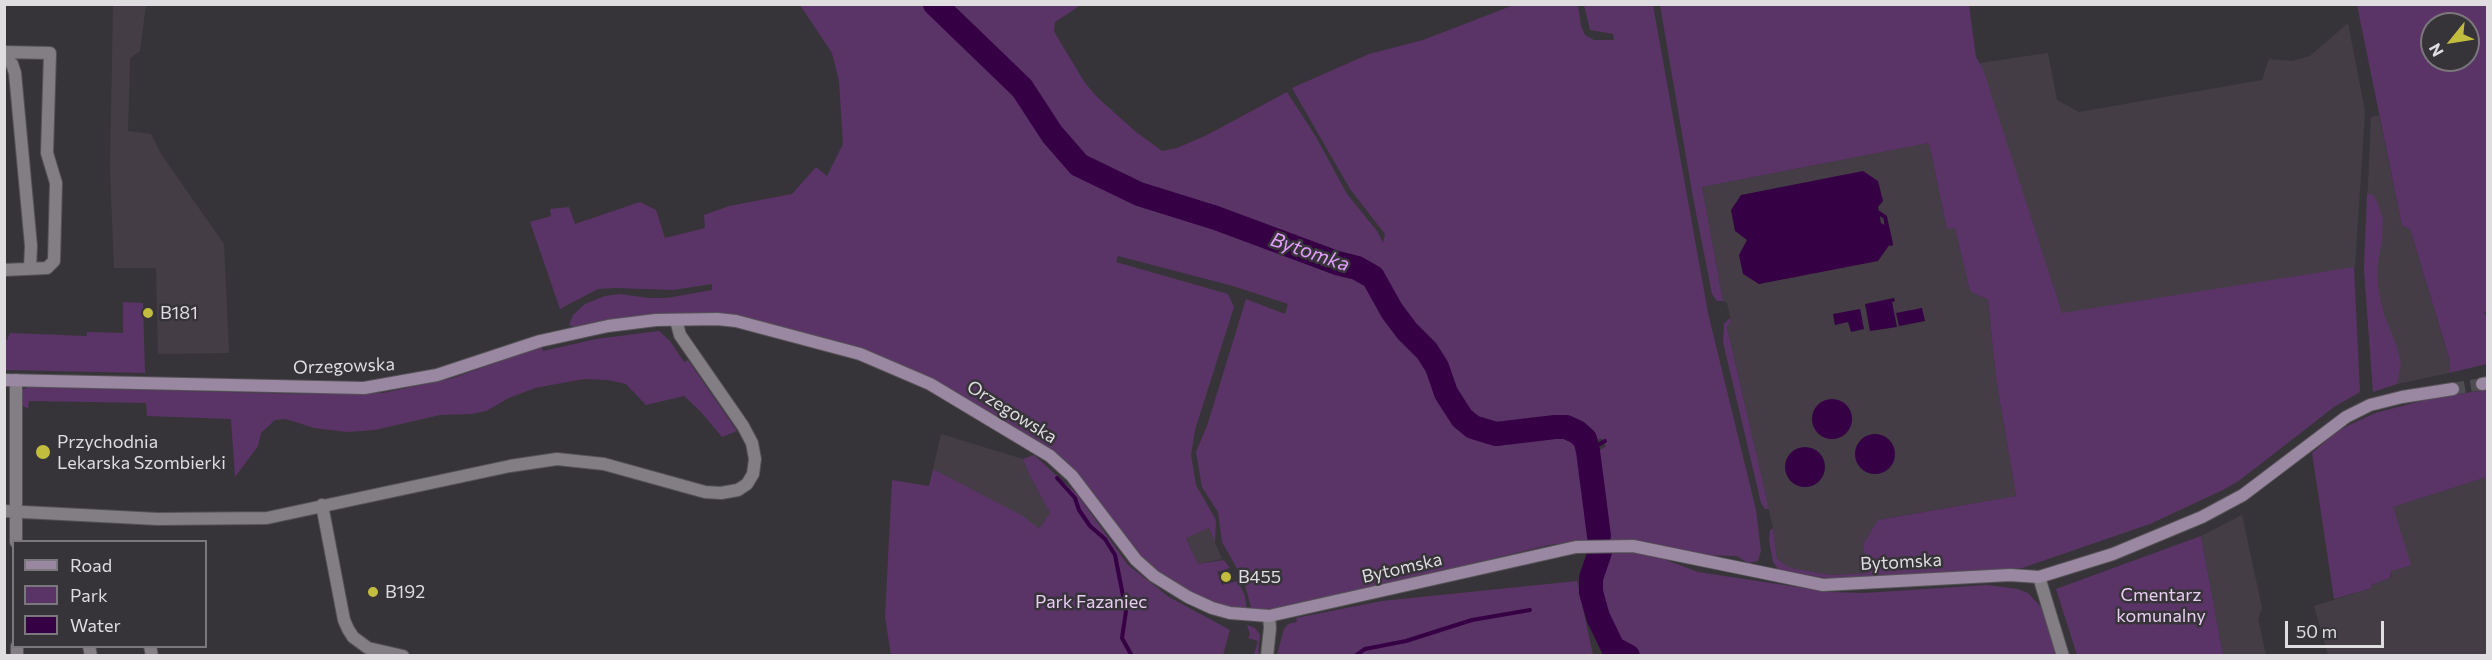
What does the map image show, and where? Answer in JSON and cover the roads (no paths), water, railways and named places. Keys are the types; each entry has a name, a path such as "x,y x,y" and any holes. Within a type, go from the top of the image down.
{"street":[{"path":"4,54 50,53 47,153 56,183 54,261 46,268 4,270"},
{"path":"4,54 12,64 15,73 31,246 30,268"},
{"name":"Orzegowska","path":"10,380 364,388 437,375 571,333 632,322 717,319 736,321 860,354 930,384 1050,456 1072,476 1127,551 1154,576 1188,597 1230,613 1269,616 1314,607"},
{"path":"10,511 158,519 267,518 557,459 604,464 705,492 721,493 738,490 747,484 753,474 755,459 752,443 743,426 688,348 680,335 676,320"},
{"path":"10,380 10,511 16,540"},
{"name":"Bytomska","path":"1314,607 1576,547 1634,546 1823,585 2010,575 2038,577 2113,554 2202,517 2243,495 2346,417 2370,405 2453,389"},
{"path":"322,505 348,629 353,637 368,648 403,656"},
{"path":"2038,577 2063,656"},
{"path":"1267,656 1269,616"}],"water":[{"path":"1863,171 1878,181 1883,201 1878,207 1881,223 1887,226 1890,244 1878,261 1759,284 1743,274 1739,255 1747,240 1735,231 1731,210 1741,195"},
{"path":"1894,298 1895,301 1892,302 1897,327 1870,331 1865,304"},
{"path":"1922,308 1925,321 1899,326 1896,313"},
{"path":"1860,309 1864,329 1851,332 1848,322 1835,325 1833,314"},
{"path":"1832,399 1840,400 1846,405 1851,411 1851,427 1846,433 1840,438 1832,439 1824,438 1818,433 1813,427 1812,419 1813,411 1818,405 1824,400"},
{"path":"1875,434 1883,435 1889,440 1894,446 1894,462 1889,468 1883,473 1875,474 1867,473 1861,468 1856,462 1855,454 1856,446 1861,440 1867,435"},
{"path":"1805,447 1813,448 1819,453 1824,459 1824,475 1819,481 1813,486 1805,487 1797,486 1791,481 1786,475 1785,467 1786,459 1791,453 1797,448"}],"waterway":[{"name":"Bytomka","path":"935,4 1022,88 1052,134 1079,165 1139,194 1216,218 1337,263 1357,268 1373,277 1392,311 1407,331 1427,351 1437,367 1446,393 1462,418 1473,427 1496,434 1555,427 1566,427 1577,432 1585,439 1588,451 1599,536"},
{"path":"1879,213 1885,217 1891,244"},
{"path":"1588,451 1605,441"},
{"path":"1057,478 1075,498 1079,510 1090,526 1105,539 1115,555 1126,611 1122,638 1132,656"},
{"name":"Bytomka","path":"1600,552 1591,578 1591,592 1598,617 1613,648 1628,656"},
{"path":"1355,656 1365,649 1406,641 1472,620 1530,610"}],"tunnel":[{"path":"2453,389 2482,384"}],"place":[{"name":"B181","path":"148,313"},
{"name":"Przychodnia Lekarska Szombierki","path":"43,452"},
{"name":"B455","path":"1226,577"},
{"name":"B192","path":"373,592"}],"park label":[{"name":"Park Fazaniec","path":"1091,602"},
{"name":"Cmentarz komunalny","path":"2161,605"}]}
